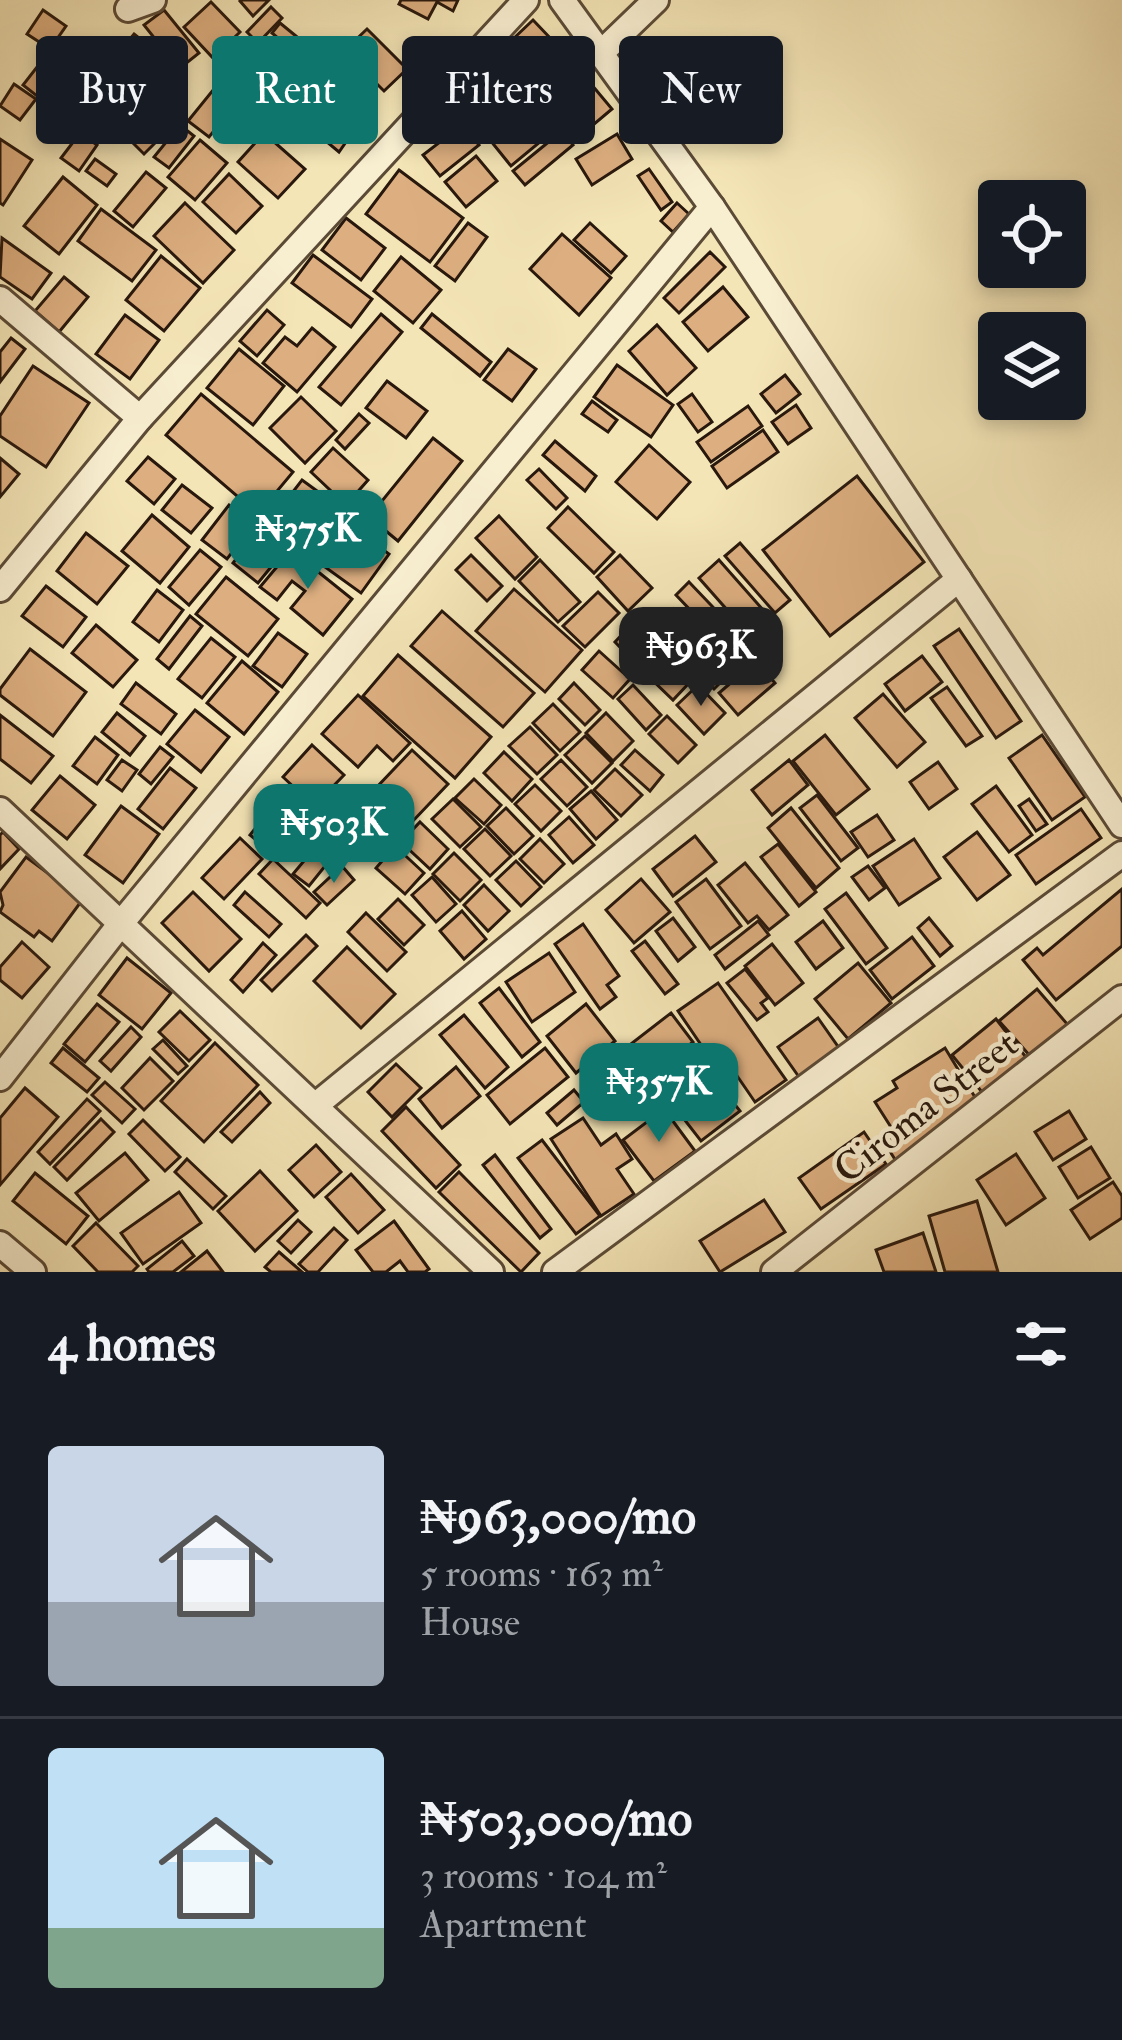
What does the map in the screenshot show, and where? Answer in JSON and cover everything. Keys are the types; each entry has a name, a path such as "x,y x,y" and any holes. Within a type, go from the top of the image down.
{"street":[{"path":"0,589 140,418 526,0"},
{"path":"562,0 712,207 1122,825"},
{"path":"601,53 656,0"},
{"path":"0,1078 122,922 712,207"},
{"path":"0,299 140,418"},
{"path":"316,1105 959,579"},
{"path":"0,810 491,1272"},
{"path":"556,1272 1122,854"},
{"name":"Ciroma Street","path":"774,1272 1122,998"},
{"path":"0,1244 33,1272"}],"building":[{"path":"241,0 269,0 253,16 240,1"},
{"path":"401,0 458,0 453,11 437,2 428,19 399,4"},
{"path":"211,2 240,32 212,36 212,57 184,27"},
{"path":"271,7 282,18 265,36 247,32"},
{"path":"43,10 66,26 59,36 36,36 36,40 27,34"},
{"path":"164,10 185,36 153,36 144,25"},
{"path":"533,20 548,36 516,36"},
{"path":"280,23 296,36 276,36 272,33"},
{"path":"188,39 199,53 188,62"},
{"path":"378,40 402,64 402,74 384,91 378,85"},
{"path":"36,68 36,95 23,85"},
{"path":"14,84 36,99 20,120 0,106"},
{"path":"595,89 612,109 595,123"},
{"path":"212,91 209,137 188,121"},
{"path":"617,134 632,159 592,185 576,159"},
{"path":"0,139 32,160 3,205 0,203"},
{"path":"200,140 227,163 195,200 168,177"},
{"path":"72,144 97,145 79,171 61,158"},
{"path":"134,144 154,144 144,154"},
{"path":"165,144 188,144 169,168 154,157"},
{"path":"254,144 277,144 305,169 278,198 238,162"},
{"path":"437,144 479,145 440,176 423,155"},
{"path":"493,144 538,144 511,166"},
{"path":"546,144 573,145 525,185 513,171"},
{"path":"476,156 497,181 466,207 445,182"},
{"path":"95,159 116,174 107,186 86,171"},
{"path":"649,169 672,202 661,210 638,176"},
{"path":"399,170 463,218 430,262 366,214"},
{"path":"146,172 166,188 133,227 114,211"},
{"path":"229,174 262,206 236,233 203,202"},
{"path":"63,177 97,205 59,254 24,226"},
{"path":"185,203 234,250 203,283 154,236"},
{"path":"677,203 689,214 673,232 661,221"},
{"path":"101,209 156,250 132,281 78,241"},
{"path":"346,218 385,248 361,280 322,250"},
{"path":"468,223 487,237 455,281 435,266"},
{"path":"590,223 626,256 611,273 574,240"},
{"path":"562,234 611,278 579,315 530,269"},
{"path":"2,238 51,273 32,299 0,277"},
{"path":"710,252 725,267 679,313 664,298"},
{"path":"313,255 372,299 351,327 292,283"},
{"path":"161,256 200,288 164,331 126,300"},
{"path":"401,257 441,290 413,323 374,291"},
{"path":"64,277 88,297 59,332 35,311"},
{"path":"723,287 748,317 708,351 683,322"},
{"path":"267,310 284,325 257,356 240,341"},
{"path":"381,314 402,332 341,405 319,387"},
{"path":"432,314 491,362 480,376 421,328"},
{"path":"125,315 159,340 130,379 96,354"},
{"path":"657,325 696,368 667,395 629,351"},
{"path":"312,328 335,347 297,392 263,363 285,337 297,346"},
{"path":"11,338 25,349 0,382 0,352"},
{"path":"239,349 284,386 253,425 207,388"},
{"path":"508,349 536,369 512,401 484,380"},
{"path":"617,365 673,405 651,437 594,397"},
{"path":"33,366 89,403 46,467 0,436 0,416"},
{"path":"785,375 800,394 776,413 761,394"},
{"path":"387,381 427,411 406,438 366,408"},
{"path":"201,394 293,472 258,514 166,435"},
{"path":"692,394 712,422 698,432 678,404"},
{"path":"301,397 336,431 305,463 270,428"},
{"path":"592,401 617,420 608,432 582,414"},
{"path":"796,405 811,428 788,444 772,422"},
{"path":"748,406 762,426 711,462 697,442"},
{"path":"359,414 369,423 345,449 336,440"},
{"path":"763,430 778,452 727,488 712,466"},
{"path":"433,438 462,461 398,541 369,517"},
{"path":"555,441 596,476 585,491 543,455"},
{"path":"649,445 690,482 657,519 616,482"},
{"path":"333,448 368,480 346,505 311,472"},
{"path":"148,457 175,479 154,504 127,481"},
{"path":"0,458 19,474 0,497"},
{"path":"539,469 567,498 556,509 527,480"},
{"path":"857,476 924,562 830,636 763,550"},
{"path":"302,480 324,496 291,540 269,523"},
{"path":"182,485 212,508 191,533 162,510"},
{"path":"229,505 254,524 227,559 202,540"},
{"path":"331,507 350,523 318,562 299,546"},
{"path":"568,507 614,552 594,573 548,528"},
{"path":"152,515 189,547 160,583 122,551"},
{"path":"499,516 537,557 515,579 476,538"},
{"path":"260,528 286,549 278,560 264,550 258,558 271,567 258,583 233,563"},
{"path":"354,528 389,554 361,593 325,567"},
{"path":"86,533 128,566 97,604 57,571"},
{"path":"740,543 790,600 775,613 725,556"},
{"path":"200,550 221,567 189,605 169,587"},
{"path":"291,550 352,599 323,635 291,608 305,591 292,581 277,600 260,587"},
{"path":"471,555 502,586 487,601 456,570"},
{"path":"620,555 652,588 628,611 597,577"},
{"path":"540,560 580,602 558,622 519,581"},
{"path":"719,560 772,620 752,638 699,578"},
{"path":"226,577 278,619 248,656 196,614"},
{"path":"689,582 751,647 738,660 676,595"},
{"path":"46,586 86,617 63,647 22,616"},
{"path":"514,589 582,650 545,692 476,631"},
{"path":"157,590 183,610 159,642 133,622"},
{"path":"598,592 619,613 585,647 563,626"},
{"path":"674,609 735,668 714,689 654,630"},
{"path":"442,611 534,693 503,727 411,646"},
{"path":"190,616 202,626 169,669 157,659"},
{"path":"633,623 660,650 641,669 615,642"},
{"path":"96,625 137,660 113,687 72,653"},
{"path":"959,629 1021,721 996,738 934,646"},
{"path":"278,633 307,654 282,687 253,666"},
{"path":"211,638 235,657 202,698 178,679"},
{"path":"30,649 86,692 53,736 0,695"},
{"path":"599,651 630,679 613,698 582,670"},
{"path":"398,655 491,737 455,778 363,696"},
{"path":"922,656 942,682 905,711 885,684"},
{"path":"664,657 690,682 673,700 647,675"},
{"path":"242,661 278,692 244,734 207,703"},
{"path":"756,661 775,683 738,715 719,693"},
{"path":"136,683 176,714 161,734 121,704"},
{"path":"574,683 600,710 585,725 559,699"},
{"path":"633,685 661,715 646,730 618,699"},
{"path":"698,685 725,713 704,734 677,705"},
{"path":"947,687 982,736 966,746 931,698"},
{"path":"883,694 925,742 897,767 855,718"},
{"path":"358,695 410,743 393,761 377,746 358,767 322,734"},
{"path":"553,704 580,732 560,751 533,723"},
{"path":"195,710 229,737 201,772 167,744"},
{"path":"117,713 145,736 130,755 102,732"},
{"path":"606,713 633,741 613,761 586,733"},
{"path":"0,715 53,756 31,783 0,759"},
{"path":"667,716 696,745 678,763 649,734"},
{"path":"530,727 557,755 537,774 509,746"},
{"path":"825,735 869,789 836,815 793,761"},
{"path":"1042,735 1085,797 1052,820 1009,758"},
{"path":"585,736 612,763 592,783 565,755"},
{"path":"95,737 118,755 97,784 73,766"},
{"path":"312,745 344,775 314,806 283,777"},
{"path":"160,747 173,757 151,784 139,774"},
{"path":"412,750 448,784 412,822 376,788"},
{"path":"635,750 663,775 650,791 621,765"},
{"path":"504,752 532,779 512,801 484,773"},
{"path":"122,760 137,770 122,791 107,780"},
{"path":"561,760 587,787 567,806 541,779"},
{"path":"789,760 808,785 772,815 752,790"},
{"path":"938,762 957,789 929,809 910,782"},
{"path":"170,768 196,788 163,829 138,809"},
{"path":"615,769 642,795 621,816 594,790"},
{"path":"60,776 95,805 67,839 32,810"},
{"path":"474,779 501,805 484,824 455,798"},
{"path":"535,785 561,811 541,831 515,804"},
{"path":"996,786 1032,835 1009,852 972,804"},
{"path":"591,791 617,820 596,839 570,809"},
{"path":"283,793 302,808 295,816 338,850 309,886 293,874 309,855 292,841 279,858 250,835"},
{"path":"817,795 858,848 841,861 800,808"},
{"path":"453,799 481,827 460,847 432,819"},
{"path":"1029,799 1047,824 1036,831 1019,806"},
{"path":"121,806 159,834 123,883 85,855"},
{"path":"506,808 533,836 514,854 487,826"},
{"path":"791,808 839,868 816,888 768,828"},
{"path":"1081,809 1101,838 1036,884 1016,855"},
{"path":"877,815 894,840 868,857 851,832"},
{"path":"569,817 594,845 573,863 549,835"},
{"path":"420,822 448,849 430,869 401,842"},
{"path":"485,829 511,856 490,876 464,849"},
{"path":"3,832 19,849 0,869 0,835"},
{"path":"977,832 1010,875 977,900 944,857"},
{"path":"695,836 716,862 673,896 653,869"},
{"path":"240,838 262,859 224,899 202,878"},
{"path":"540,839 564,864 544,883 520,859"},
{"path":"914,839 940,878 899,905 873,866"},
{"path":"778,844 816,892 799,906 761,857"},
{"path":"395,846 424,873 405,894 376,868"},
{"path":"454,853 481,880 460,901 433,874"},
{"path":"26,857 83,899 52,941 39,931 34,937 0,912 0,892"},
{"path":"273,859 320,903 306,918 259,874"},
{"path":"516,861 541,887 521,906 496,880"},
{"path":"745,863 788,915 769,930 757,916 748,923 718,885"},
{"path":"342,866 354,880 327,905 314,892"},
{"path":"868,866 885,888 869,900 852,877"},
{"path":"432,877 456,904 436,922 412,895"},
{"path":"641,879 670,912 634,943 606,910"},
{"path":"706,879 741,926 710,949 676,902"},
{"path":"484,885 509,911 488,931 464,905"},
{"path":"1122,889 1122,946 1056,1000 1023,960 1037,948 1043,955"},
{"path":"193,892 241,939 209,971 162,923"},
{"path":"245,892 281,924 269,937 234,905"},
{"path":"846,893 887,948 866,964 825,909"},
{"path":"398,899 424,925 404,945 378,919"},
{"path":"462,911 486,939 464,959 440,931"},
{"path":"366,913 406,952 387,971 348,932"},
{"path":"673,918 695,947 678,961 656,931"},
{"path":"929,918 952,946 940,956 918,928"},
{"path":"758,921 769,935 725,969 715,955"},
{"path":"823,921 843,948 816,969 796,942"},
{"path":"583,924 619,976 607,985 616,997 600,1009 555,944"},
{"path":"306,935 317,946 272,991 261,980"},
{"path":"912,937 934,966 892,999 870,970"},
{"path":"645,941 678,984 665,994 632,951"},
{"path":"22,942 49,967 22,998 0,980 0,967"},
{"path":"263,943 276,955 243,992 231,980"},
{"path":"772,944 803,983 775,1005 745,966"},
{"path":"347,947 395,994 361,1028 314,981"},
{"path":"549,953 575,992 532,1022 506,982"},
{"path":"127,958 171,993 142,1029 99,995"},
{"path":"858,963 891,1003 848,1039 815,999"},
{"path":"745,969 768,998 761,1003 768,1012 757,1020 727,983"},
{"path":"718,983 786,1080 755,1102 720,1051 710,1058 678,1011"},
{"path":"499,988 540,1042 522,1057 480,1003"},
{"path":"1037,989 1068,1025 1031,1057 999,1021"},
{"path":"97,1004 119,1022 85,1062 64,1044"},
{"path":"586,1004 615,1041 576,1073 547,1036"},
{"path":"180,1011 210,1040 189,1061 159,1032"},
{"path":"671,1013 693,1042 649,1076 627,1047"},
{"path":"464,1015 508,1067 485,1088 440,1035"},
{"path":"818,1018 839,1048 799,1077 778,1047"},
{"path":"996,1019 1029,1061 986,1097 952,1055"},
{"path":"131,1027 141,1037 111,1071 100,1061"},
{"path":"163,1040 187,1066 178,1074 153,1049"},
{"path":"215,1043 258,1085 204,1142 161,1101"},
{"path":"63,1048 99,1078 87,1092 51,1063"},
{"path":"545,1048 568,1077 510,1124 487,1095"},
{"path":"945,1048 981,1107 896,1161 884,1142 896,1135 875,1102 897,1088 893,1081"},
{"path":"620,1051 632,1065 592,1098 582,1084"},
{"path":"694,1053 740,1111 701,1141 656,1083"},
{"path":"150,1058 173,1081 144,1110 122,1088"},
{"path":"396,1064 421,1088 392,1117 368,1092"},
{"path":"456,1067 480,1096 442,1128 419,1099"},
{"path":"105,1082 135,1109 122,1123 92,1095"},
{"path":"25,1088 58,1117 0,1185 0,1118"},
{"path":"574,1090 584,1102 557,1125 547,1113"},
{"path":"260,1092 270,1103 232,1142 221,1132"},
{"path":"87,1099 100,1111 50,1164 38,1152"},
{"path":"406,1107 460,1165 436,1188 382,1131"},
{"path":"664,1109 695,1151 654,1181 623,1140"},
{"path":"1069,1111 1086,1139 1053,1160 1035,1132"},
{"path":"583,1118 601,1145 616,1134 632,1159 617,1169 634,1194 601,1216 551,1139"},
{"path":"101,1119 114,1132 67,1180 54,1167"},
{"path":"143,1120 180,1157 165,1171 129,1134"},
{"path":"864,1132 886,1164 821,1209 799,1178"},
{"path":"542,1140 600,1216 576,1234 518,1158"},
{"path":"316,1145 341,1172 314,1197 289,1170"},
{"path":"1091,1147 1110,1178 1078,1198 1059,1167"},
{"path":"125,1153 148,1180 99,1221 76,1193"},
{"path":"1016,1154 1045,1198 1006,1225 977,1180"},
{"path":"495,1155 551,1229 540,1238 483,1165"},
{"path":"187,1159 226,1196 213,1209 175,1172"},
{"path":"260,1171 297,1211 255,1251 218,1211"},
{"path":"459,1172 539,1253 521,1272 439,1192"},
{"path":"35,1173 88,1216 66,1244 13,1201"},
{"path":"351,1174 384,1210 358,1233 326,1197"},
{"path":"1113,1182 1122,1196 1122,1218 1090,1239 1071,1210"},
{"path":"179,1192 201,1223 143,1264 121,1233"},
{"path":"764,1200 785,1232 720,1272 700,1241"},
{"path":"977,1201 998,1272 945,1272 929,1216"},
{"path":"298,1220 311,1232 291,1253 278,1241"},
{"path":"394,1221 429,1269 425,1272 408,1272 400,1261 386,1272 373,1272 356,1250"},
{"path":"96,1223 138,1266 132,1272 98,1272 73,1246"},
{"path":"334,1228 347,1240 318,1272 308,1272 299,1264"},
{"path":"923,1233 936,1272 884,1272 876,1250"},
{"path":"182,1241 194,1256 173,1272 149,1272 147,1269"},
{"path":"207,1251 223,1272 181,1272"},
{"path":"279,1252 302,1272 271,1272 265,1267"}]}
